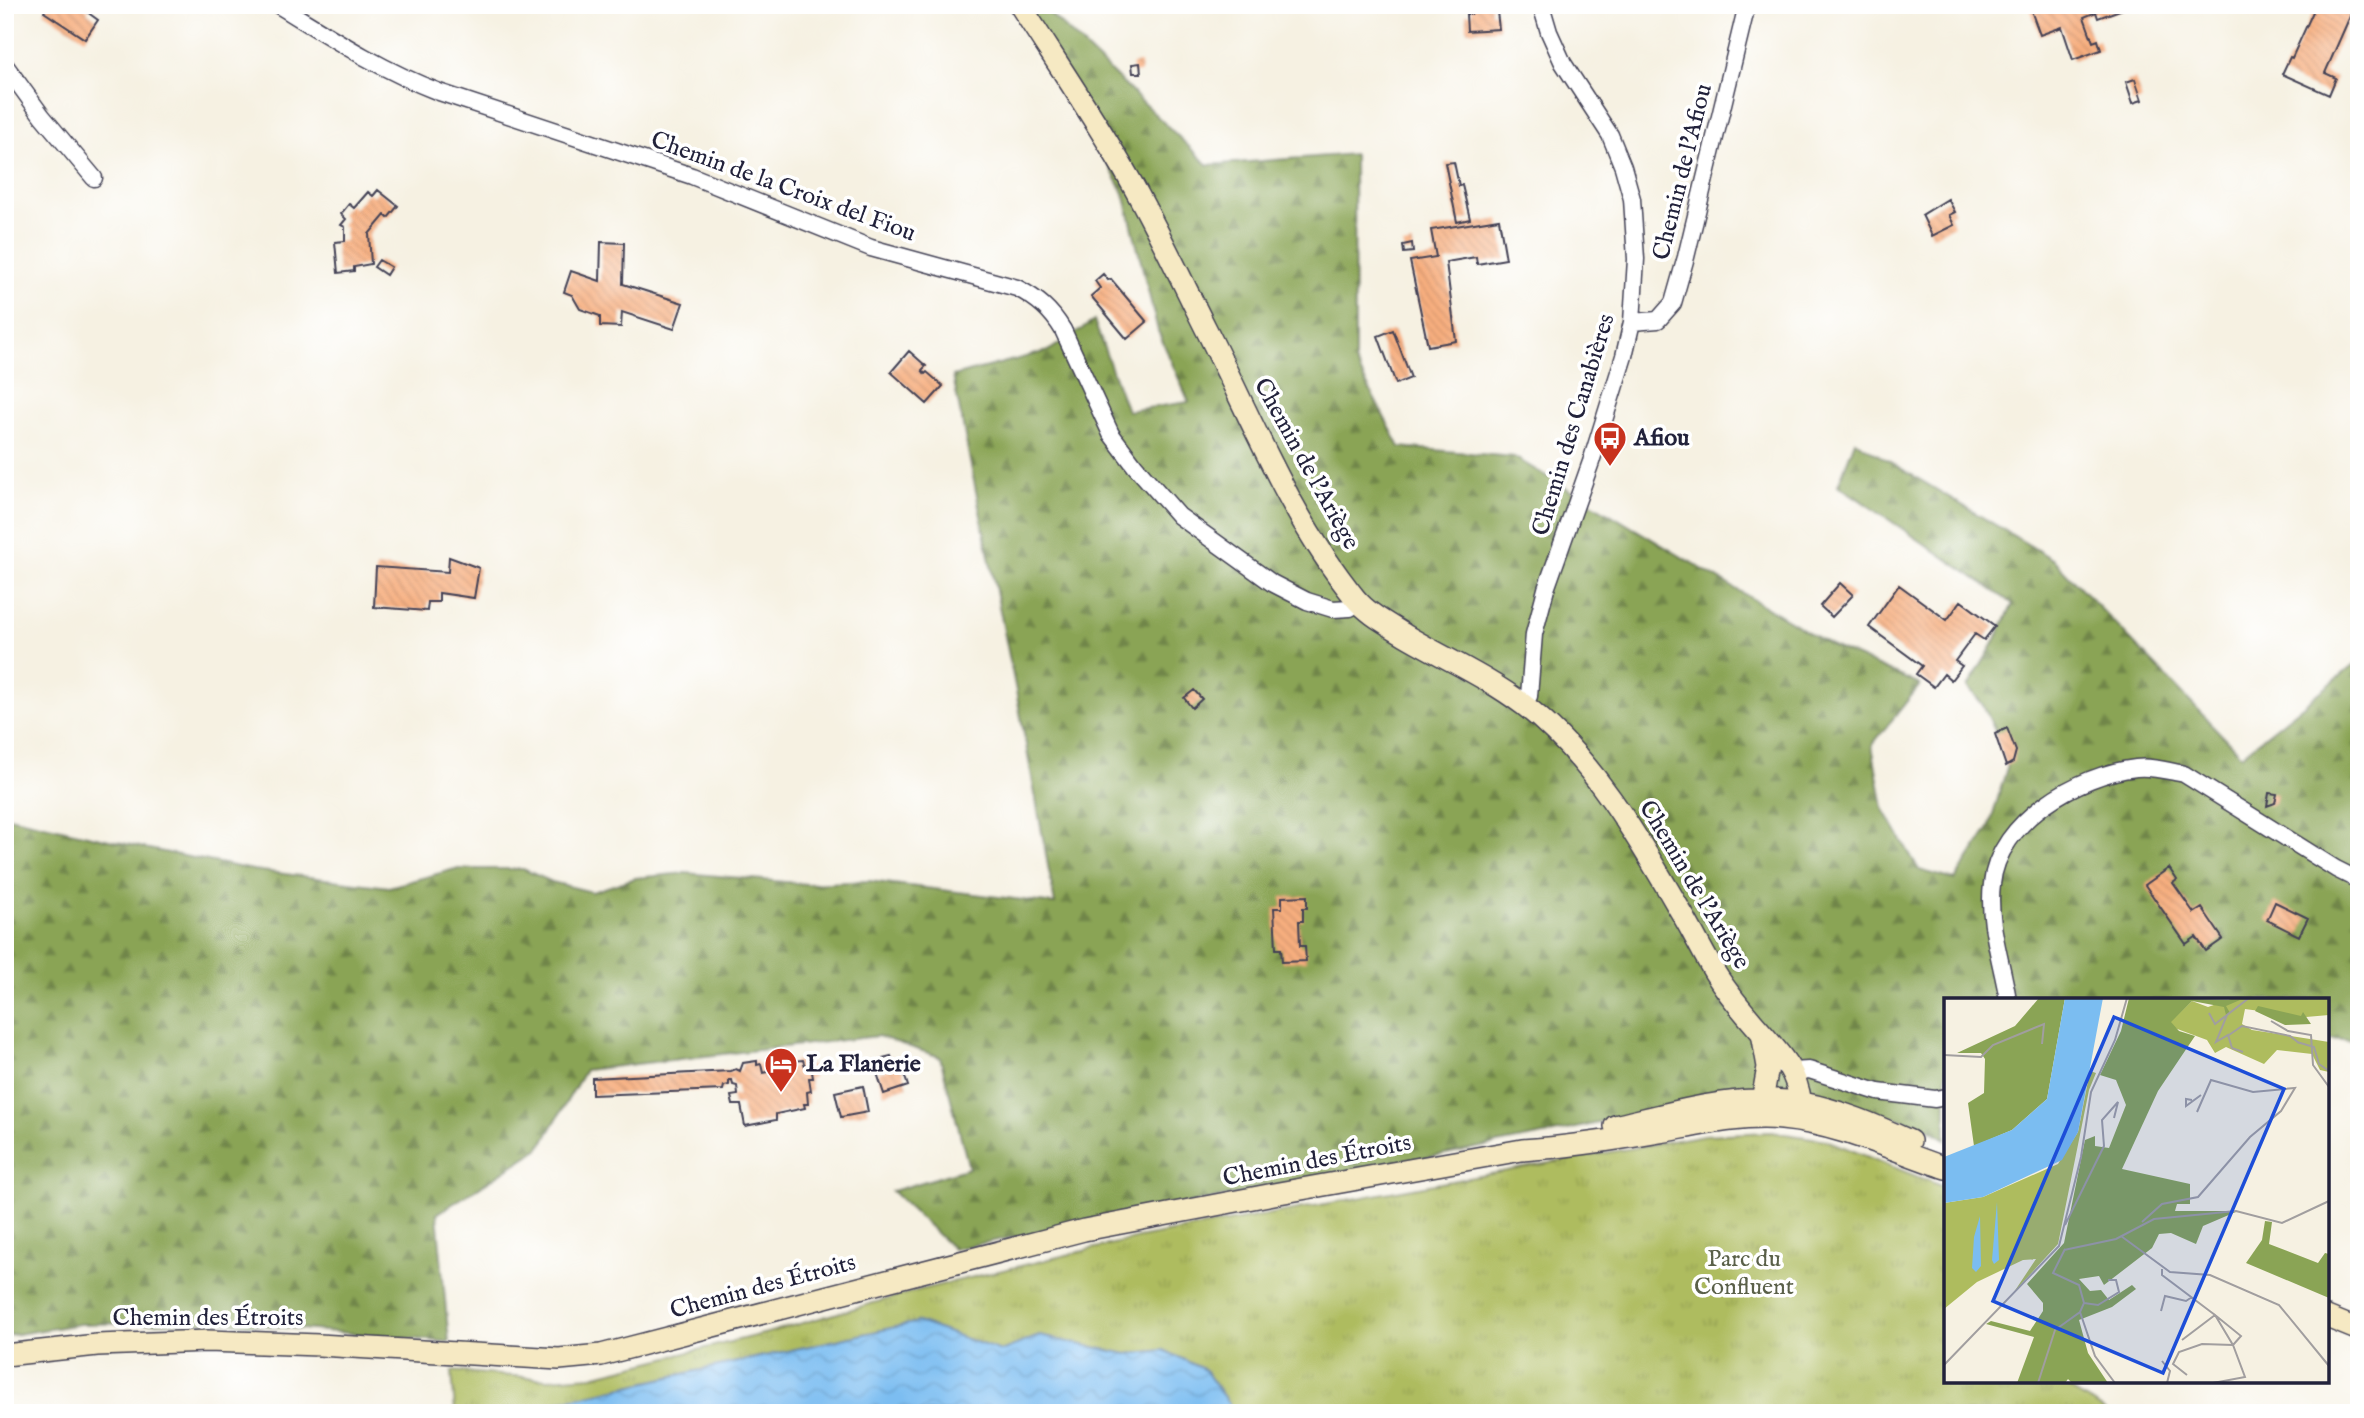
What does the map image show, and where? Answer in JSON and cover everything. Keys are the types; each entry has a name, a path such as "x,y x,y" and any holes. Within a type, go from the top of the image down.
{"main road":[{"name":"Chemin de l'Ariège","path":"1020,5 1130,180 1261,443 1307,529 1359,602 1395,628 1494,685 1557,734 1612,802 1655,868 1715,973 1782,1054 1792,1071 1801,1103"},
{"name":"Chemin de l'Ariège","path":"1762,1033 1768,1067 1762,1101"},
{"name":"Chemin des Étroits","path":"1522,1150 1560,1138 1699,1107 1762,1101 1801,1103 1833,1110 1944,1158"},
{"path":"1762,1101 1769,1111 1779,1118 1793,1111 1801,1103"},
{"name":"Chemin des Étroits","path":"5,1355 97,1345 208,1341 559,1359 601,1356 1084,1230 1522,1150 1562,1147 1713,1122 1779,1118 1805,1122 1845,1132 1944,1167"},
{"path":"2329,1318 2359,1330"}],"street":[{"name":"Chemin de la Croix del Fiou","path":"278,5 356,53 410,81 692,176 872,248 1017,288 1036,298 1053,314 1063,330 1111,434 1179,516 1272,583 1307,601 1333,610 1350,608 1359,602"},
{"name":"Chemin des Canabières","path":"1524,706 1529,696 1534,635 1546,589 1591,462 1624,356 1632,322 1636,259 1632,199 1623,167 1609,135 1563,63 1541,5"},
{"name":"Chemin de l'Afiou","path":"1632,322 1658,320 1673,303 1746,5"},
{"path":"5,65 42,116 94,178"},
{"path":"2008,998 1991,902 1992,882 1998,859 2006,842 2026,820 2060,796 2109,773 2138,768 2184,774 2358,880"},
{"path":"1768,1067 1781,1065 1792,1071 1809,1070 1878,1092 1908,1097 1944,1097"}],"green space":[{"path":"1020,5 1041,5 1208,165 1354,154 1355,362 1400,447 1514,457 1830,645 1920,685 1872,745 1883,808 1919,870 1955,880 1989,828 2009,761 1983,705 1968,687 2013,604 1838,485 1855,441 2054,560 2241,755 2359,661 2359,1041 2329,1039 2329,998 1944,998 1944,1138 1924,1126 1815,1094 1744,1091 1549,1134 953,1249 892,1191 969,1168 940,1057 878,1036 585,1070 540,1148 437,1214 449,1342 222,1322 80,1324 5,1336 5,816 253,870 389,887 455,869 523,869 552,882 592,892 635,878 685,873 807,884 869,881 1055,904 1018,701 953,376 1048,351 1094,321 1127,411 1189,402 1158,331 1124,193"},
{"name":"Parc du Confluent","path":"1771,1132 1826,1140 1944,1187 1944,1237 1938,1240 1944,1274 1944,1383 2064,1383 2109,1413 1235,1413 1205,1370 1164,1350 1127,1354 1039,1336 1001,1351 918,1322 507,1413 455,1413 452,1371 548,1379 592,1376 767,1333 923,1289 1138,1238 1704,1135"}],"water":[{"path":"918,1322 1001,1351 1039,1336 1127,1354 1164,1350 1205,1370 1235,1413 507,1413"}],"building":[{"path":"49,5 82,5 98,20 85,39 44,12"},
{"path":"1471,5 1491,5 1491,12 1497,12 1499,29 1467,31 1466,14 1472,14"},
{"path":"2029,5 2131,6 2098,18 2096,12 2084,17 2093,42 2098,40 2101,50 2073,60 2062,27 2040,35"},
{"path":"2316,5 2355,5 2325,73 2336,78 2329,95 2282,74"},
{"path":"1140,63 1141,73 1133,73 1132,64"},
{"path":"2135,79 2142,100 2133,103 2126,82"},
{"path":"1454,162 1470,219 1457,222 1445,163"},
{"path":"378,190 398,206 388,218 385,215 369,234 371,264 354,267 354,271 338,273 335,242 345,241 345,227 341,225 346,219 341,214 349,204 354,208 368,192 373,196"},
{"path":"1948,199 1955,212 1949,215 1954,225 1932,236 1922,215"},
{"path":"1499,219 1506,259 1477,264 1476,257 1446,262 1456,341 1428,346 1410,261 1436,257 1431,230"},
{"path":"601,242 624,243 623,284 683,303 674,329 622,312 621,327 600,326 600,316 580,309 572,295 564,292 571,271 600,281"},
{"path":"1412,243 1413,252 1404,253 1403,245"},
{"path":"379,260 391,267 386,275 374,267"},
{"path":"1103,274 1108,280 1111,279 1147,322 1127,339 1091,296 1100,288 1095,281"},
{"path":"1393,330 1411,378 1396,384 1378,336"},
{"path":"909,351 926,366 922,370 925,374 927,372 943,386 927,404 891,372"},
{"path":"449,557 479,568 474,598 439,593 439,602 428,602 427,611 374,607 376,567 448,572"},
{"path":"1840,583 1853,595 1832,617 1820,606"},
{"path":"1899,585 1947,620 1961,601 1995,626 1984,640 1975,634 1955,661 1962,666 1951,680 1944,674 1934,687 1916,674 1922,666 1869,627"},
{"path":"1194,690 1202,699 1192,708 1184,698"},
{"path":"2007,728 2016,751 2013,762 2006,766 1995,734"},
{"path":"2269,793 2277,794 2275,803 2267,806"},
{"path":"2169,868 2177,880 2173,883 2194,913 2202,908 2223,939 2206,951 2196,937 2186,944 2145,885"},
{"path":"1307,896 1303,921 1299,921 1300,946 1305,946 1306,961 1282,962 1281,949 1276,949 1274,908 1282,908 1282,897"},
{"path":"2275,902 2308,918 2299,936 2267,920"},
{"path":"891,1056 895,1066 901,1065 908,1086 884,1094 877,1073 887,1070 883,1058"},
{"path":"803,1060 805,1066 811,1065 813,1078 809,1078 811,1091 807,1092 808,1104 804,1104 805,1108 776,1114 776,1120 745,1126 741,1105 733,1105 731,1096 738,1095 737,1086 733,1085 732,1080 729,1080 729,1085 724,1086 723,1090 592,1095 592,1078 736,1069 740,1071 743,1063 757,1061 757,1065 761,1064 763,1073 794,1067 793,1061"},
{"path":"881,1062 883,1068 877,1071 874,1064"},
{"path":"863,1086 868,1112 841,1117 835,1092"}],"place":[{"name":"Afiou","path":"1610,468"},
{"name":"La Flanerie","path":"781,1094"}]}
